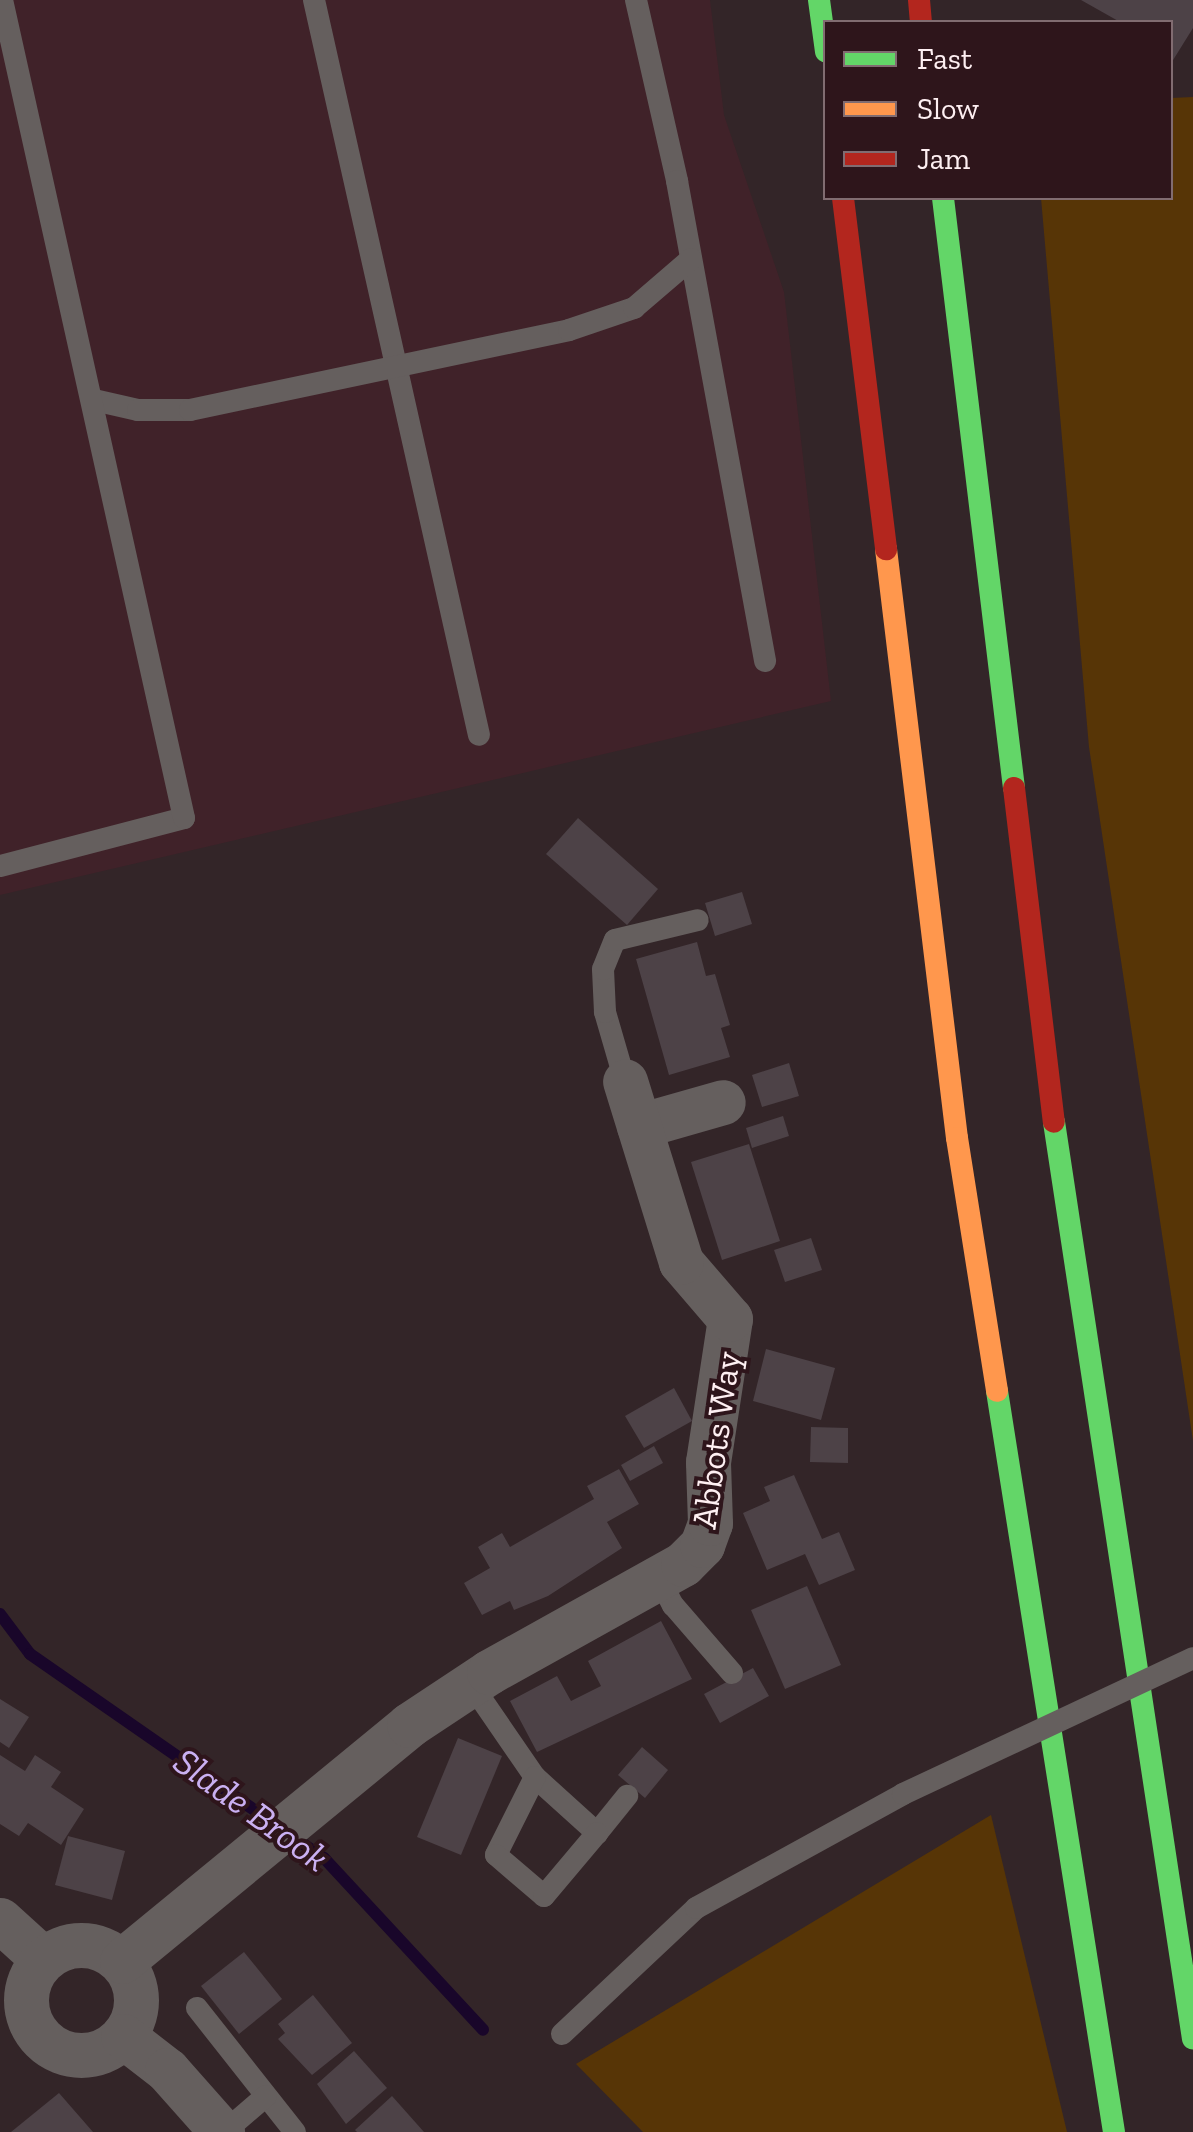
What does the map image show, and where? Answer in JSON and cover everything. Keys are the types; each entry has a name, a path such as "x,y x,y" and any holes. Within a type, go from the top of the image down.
{"highway":[{"path":"819,0 823,30"},
{"path":"843,200 957,1138 1114,2132"},
{"path":"943,200 1056,1136 1193,2039"}],"street":[{"name":"Abbots Way","path":"122,1961 329,1791 471,1684 658,1576 702,1545 710,1524 708,1462 730,1319 681,1262 626,1081"},
{"path":"639,1126 722,1102"},
{"path":"0,1920 44,1959"},
{"path":"88,1945 122,1961 136,2006 123,2036 109,2048 75,2055 44,2041 17,2038 26,1993 44,1959 88,1945"},
{"path":"123,2036 168,2070 224,2132"}],"lane":[{"path":"0,866 184,818 2,0"},
{"path":"314,0 400,365 478,736"},
{"path":"636,0 692,259 766,661"},
{"path":"94,400 138,410 190,410 569,330 634,308 692,259"},
{"name":"Abbots Way","path":"626,1081 605,1012 604,969 615,940 698,920"},
{"path":"658,1576 673,1605 732,1673"},
{"path":"562,2034 696,1908 903,1794 1193,1658"},
{"path":"471,1684 536,1777 597,1833"},
{"path":"536,1777 496,1855 544,1896 627,1796"},
{"path":"198,2008 295,2132"},
{"path":"224,2132 266,2096"}],"shaded area":[{"path":"0,0 710,0 724,115 784,292 831,701 0,895"},
{"path":"1193,97 1193,1441 1089,747 1041,200 1173,200 1173,98"},
{"path":"991,1815 1067,2132 643,2132 576,2064"}],"building":[{"path":"1081,0 1193,0 1193,28 1173,60 1173,20 1116,20"},
{"path":"578,818 658,889 627,925 546,854"},
{"path":"742,892 752,924 715,936 705,903"},
{"path":"697,942 706,976 715,974 730,1025 721,1028 730,1057 669,1075 636,959"},
{"path":"789,1063 799,1096 762,1107 752,1075"},
{"path":"783,1116 789,1136 752,1148 746,1128"},
{"path":"749,1144 780,1241 722,1260 691,1162"},
{"path":"811,1238 822,1270 785,1282 774,1250"},
{"path":"766,1349 835,1368 821,1420 753,1401"},
{"path":"674,1388 692,1421 644,1448 625,1416"},
{"path":"811,1427 848,1428 848,1463 810,1462"},
{"path":"654,1446 663,1463 630,1481 621,1465"},
{"path":"619,1469 639,1504 607,1522 622,1548 548,1596 514,1610 510,1601 482,1615 464,1583 490,1568 478,1547 502,1533 510,1547 594,1499 587,1486"},
{"path":"794,1475 822,1539 839,1532 855,1570 819,1585 805,1554 767,1570 743,1513 770,1501 764,1487"},
{"path":"807,1586 841,1665 785,1689 751,1610"},
{"path":"661,1621 692,1679 537,1752 510,1701 557,1676 571,1701 601,1686 588,1661"},
{"path":"753,1668 769,1696 720,1723 704,1694"},
{"path":"0,1699 29,1717 9,1748 0,1742"},
{"path":"458,1738 502,1756 461,1855 417,1837"},
{"path":"642,1747 668,1770 645,1798 618,1775"},
{"path":"0,1755 25,1771 35,1755 61,1772 51,1787 84,1809 61,1845 28,1823 19,1836 0,1824"},
{"path":"68,1836 125,1851 112,1900 55,1885"},
{"path":"244,1952 282,1999 239,2034 201,1986"},
{"path":"313,1995 352,2043 312,2075 278,2039 285,2033 278,2024"},
{"path":"354,2051 387,2088 346,2124 317,2084"},
{"path":"59,2093 93,2132 11,2132"},
{"path":"392,2096 424,2132 355,2130"}],"waterway":[{"name":"Slade Brook","path":"0,1614 30,1654 324,1858 483,2030"}],"traffic: fast":[{"path":"819,0 823,30"},
{"path":"943,200 1014,788"},
{"path":"1054,1122 1193,2039"},
{"path":"997,1391 1114,2132"}],"traffic: slow":[{"path":"886,549 957,1138 997,1391"}],"traffic: jam":[{"path":"919,0 921,20"},
{"path":"843,200 886,549"},
{"path":"1014,788 1054,1122"}]}
